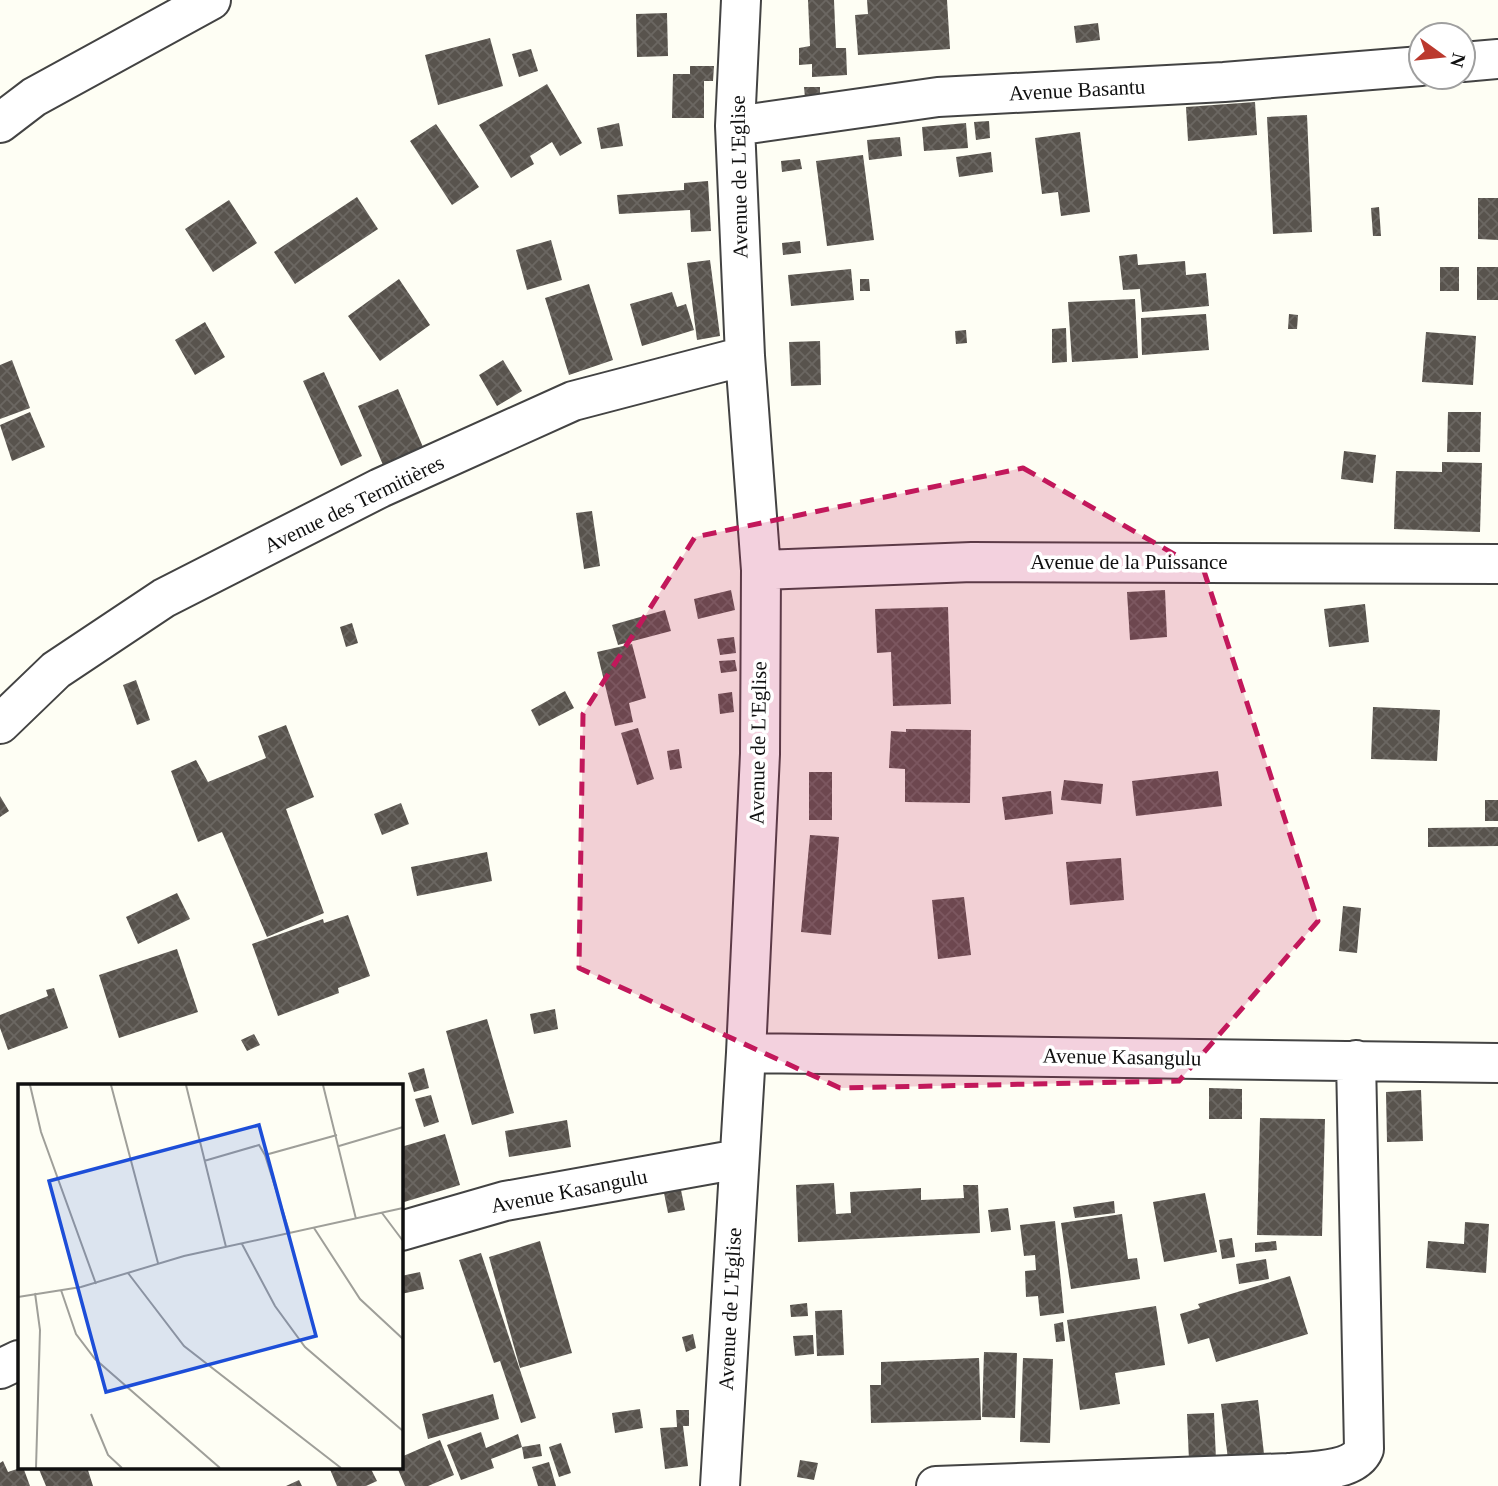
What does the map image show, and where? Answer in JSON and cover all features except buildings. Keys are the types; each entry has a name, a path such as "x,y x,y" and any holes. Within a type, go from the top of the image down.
{"street":[{"path":"0,123 34,97 211,0"},
{"name":"Avenue de L'Eglise","path":"720,1486 746,1053 760,754 761,570 745,356 735,126 741,0"},
{"path":"1477,61 1498,59"},
{"name":"Avenue Basantu","path":"735,126 937,97 1224,82 1407,67"},
{"name":"Avenue des Termitières","path":"0,724 56,670 164,598 380,488 573,401 745,356"},
{"name":"Avenue de la Puissance","path":"761,570 972,562 1498,564"},
{"name":"Avenue Kasangulu","path":"746,1053 1498,1063"},
{"path":"936,1486 1289,1479 1354,1462 1364,1449 1356,1060"},
{"name":"Avenue Kasangulu","path":"402,1231 505,1201 739,1159"},
{"path":"0,1368 18,1360"}],"highlighted area":[{"path":"1023,468 1204,571 1318,921 1179,1081 840,1088 579,968 583,714 695,537"}]}
